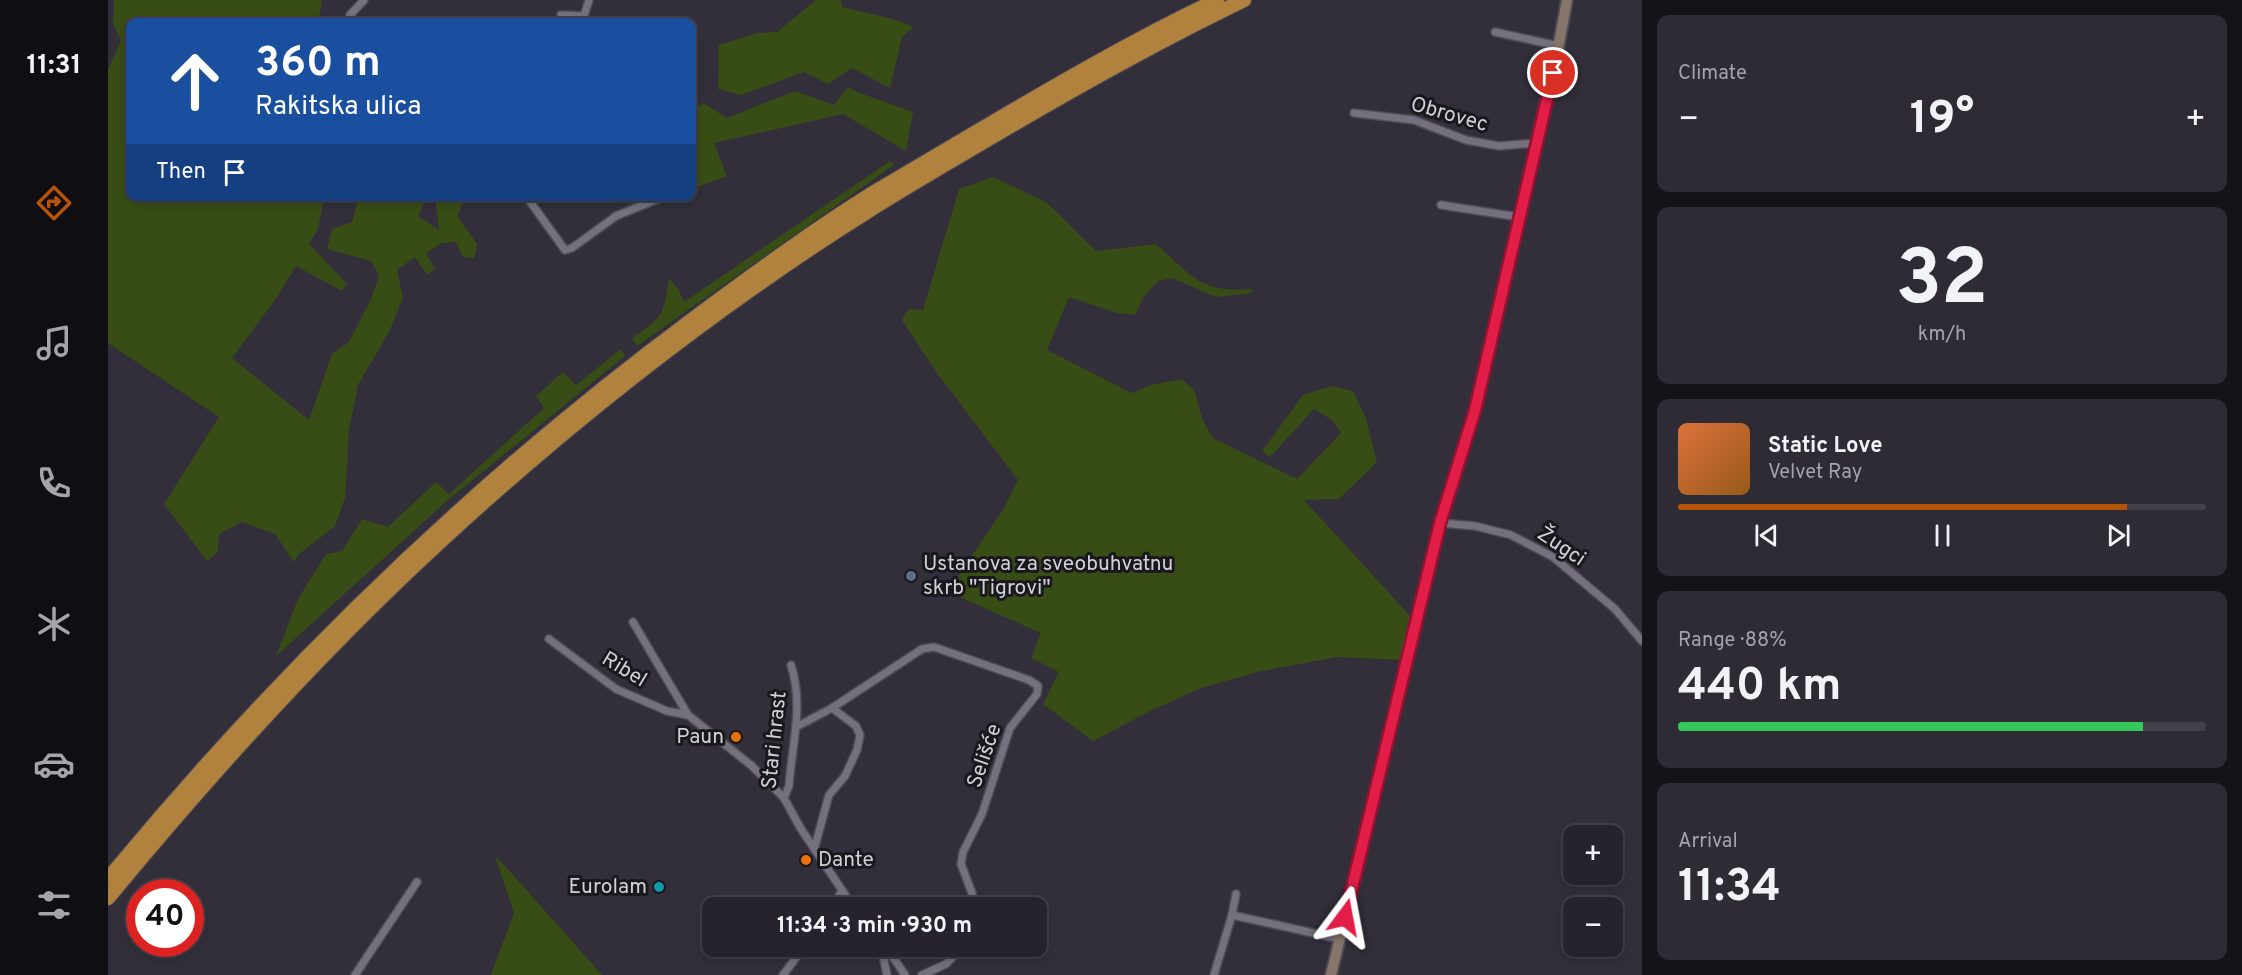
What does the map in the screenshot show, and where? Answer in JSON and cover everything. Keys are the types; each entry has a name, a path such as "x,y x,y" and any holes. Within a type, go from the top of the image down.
{"highway":[{"path":"108,879 175,799 325,637 434,532 514,460 591,397 789,249 872,194 1030,100 1217,0"},
{"path":"108,898 166,827 250,732 334,645 441,540 581,420 710,320 791,262 873,208 1036,111 1190,26 1244,0"}],"street":[{"path":"350,18 350,15 364,0"},
{"path":"561,15 584,16 589,0"},
{"path":"1331,975 1440,523 1475,410 1568,0"},
{"path":"1495,32 1559,46"},
{"name":"Obrovec","path":"1354,113 1414,120 1466,140 1498,146 1536,143"},
{"path":"530,201 564,250 572,248 616,216 653,201"},
{"path":"1442,205 1519,218"},
{"name":"Žugci","path":"1440,523 1475,526 1511,535 1553,557 1615,609 1642,641"},
{"name":"Ribel","path":"633,622 688,715 752,766 784,798"},
{"name":"Ribel","path":"549,639 616,689 667,711 688,715"},
{"name":"Selišće","path":"832,708 922,649 934,647 1029,680 1038,686 1037,693 1010,728 982,814 963,852 961,864 973,897"},
{"name":"Stari hrast","path":"791,665 797,685 796,727 791,752 789,786 784,798 801,829 815,846 846,897"},
{"path":"796,727 832,708 856,726 860,735 857,750 845,776 829,795 815,846"},
{"path":"355,975 417,882"},
{"path":"838,897 842,891"},
{"path":"1214,975 1236,894"},
{"path":"1232,915 1340,939"},
{"path":"783,975 797,957"},
{"path":"884,957 887,975"},
{"path":"893,957 905,975"},
{"path":"922,975 946,964 953,957"}],"green space":[{"path":"114,0 322,0 319,18 126,18 126,201 323,201 318,229 309,244 347,284 342,291 296,266 275,300 232,358 309,420 332,354 349,342 371,299 379,276 371,261 327,249 332,229 352,222 358,201 425,201 418,216 439,230 435,201 463,201 457,216 477,244 474,258 463,257 456,242 442,243 426,253 435,269 427,275 415,257 397,270 403,297 390,330 358,385 349,430 345,498 335,526 298,555 294,562 275,534 242,522 219,534 218,552 207,561 164,504 219,417 108,343 108,70 121,40 113,24"},
{"path":"816,0 841,0 842,7 893,19 914,27 902,37 890,88 852,68 828,84 804,72 741,95 718,89 719,45 757,33 777,32"},
{"path":"848,87 913,112 906,151 843,114 714,143 727,176 696,188 696,108 703,103 727,118 795,91 834,105"},
{"path":"890,161 894,165 637,346 632,338 656,320 660,314 669,278 678,289 684,302"},
{"path":"993,177 1046,202 1096,251 1156,244 1188,273 1208,285 1234,290 1251,289 1252,293 1216,297 1172,278 1158,281 1144,296 1135,315 1117,313 1069,297 1047,350 1132,393 1151,385 1182,379 1194,390 1203,421 1213,438 1297,479 1341,433 1332,420 1314,409 1270,457 1262,451 1303,395 1332,386 1353,391 1366,419 1377,462 1339,499 1304,500 1412,618 1402,660 1337,657 1257,672 1201,688 1150,711 1093,741 1043,704 1059,672 1031,658 1041,633 948,592 1005,506 1018,480 937,373 902,320 909,309 923,310 959,189"},
{"path":"621,349 625,356 448,500 276,656 298,599 326,554 342,551 362,519 388,527 436,482 449,494 544,408 536,396 563,372 576,385"},
{"path":"495,856 602,975 491,975 514,913"}],"place":[{"name":"Ustanova za sveobuhvatnu skrb \"Tigrovi\"","path":"911,576"},
{"name":"Paun","path":"736,737"},
{"name":"Dante","path":"806,860"},
{"name":"Eurolam","path":"659,887"}],"route":[{"path":"1345,917 1440,523 1475,410 1553,73"}]}
